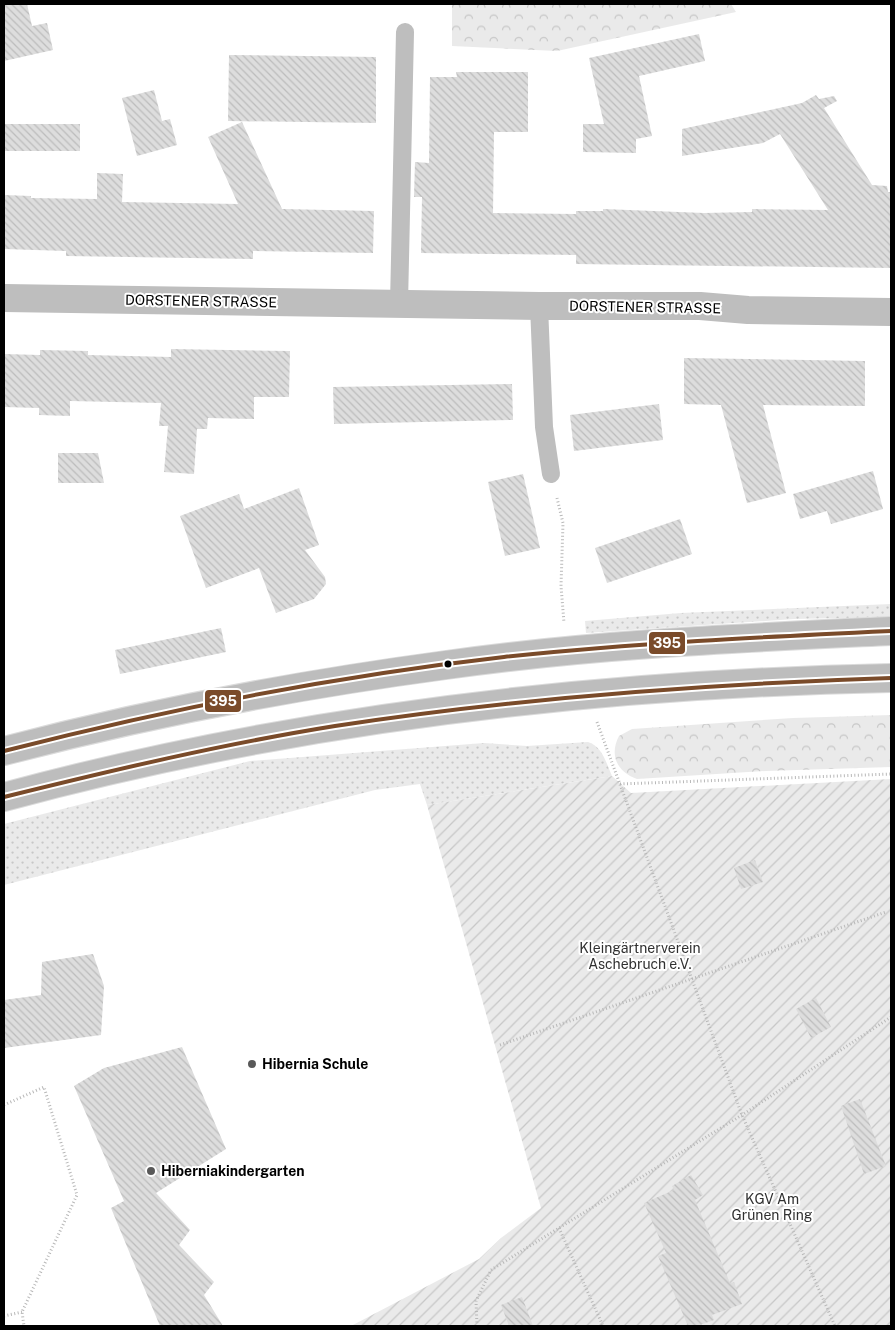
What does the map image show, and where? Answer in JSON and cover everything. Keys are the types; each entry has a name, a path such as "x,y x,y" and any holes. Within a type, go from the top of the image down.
{"main road":[{"path":"4,751 228,699 448,664 662,643 891,631"},
{"path":"4,797 65,780 238,743 386,718 587,694 705,686 891,678"}],"street":[{"name":"DORSTENER STRASSE","path":"4,298 539,306 700,306 748,310 891,312"}],"lane":[{"path":"399,304 405,32"},
{"path":"539,306 544,427 552,474"}],"path":[{"path":"552,474 563,523 561,577 565,628"},
{"path":"596,719 742,1115 835,1326"},
{"path":"620,784 891,774"},
{"path":"500,1045 886,912"},
{"path":"477,1326 476,1301 491,1270 742,1115 891,1017"},
{"path":"4,1105 44,1087 78,1195 22,1312 24,1326"},
{"path":"559,1228 603,1326"},
{"path":"4,1316 22,1312"}],"green space":[{"path":"452,4 731,4 736,12 557,51 452,46"},
{"path":"891,604 891,617 794,619 586,633 585,621 681,613"},
{"path":"891,715 891,767 766,771 637,779 624,772 615,756 616,743 619,736 632,729 793,718"},
{"path":"588,742 601,752 612,776 427,805 420,784 375,790 4,885 4,824 250,761 484,743 527,746"},
{"name":"Kleingärtnerverein Aschebruch e.V.","path":"612,776 631,793 891,779 891,1326 351,1326 479,1259 501,1238 541,1208 427,805"}],"building":[{"path":"4,4 27,4 32,26 47,23 53,50 4,61"},
{"path":"699,34 705,61 639,76 652,136 636,139 636,153 583,152 583,124 604,124 589,58"},
{"path":"229,55 376,57 376,123 228,121"},
{"path":"456,72 528,72 528,132 494,132 493,213 576,214 576,211 603,211 603,209 704,213 752,212 752,209 828,210 780,134 763,143 682,156 682,129 802,103 816,95 819,99 834,96 837,101 824,108 872,185 887,186 888,192 891,192 891,268 576,264 576,255 421,253 422,197 414,197 415,162 429,163 430,77 457,77"},
{"path":"154,90 162,121 170,119 177,145 137,156 122,98"},
{"path":"242,122 282,209 374,211 373,253 253,251 253,259 66,256 66,251 4,249 4,195 31,196 31,198 97,199 97,173 123,174 122,202 238,204 208,137"},
{"path":"4,124 80,124 80,151 4,151"},
{"path":"171,349 290,351 289,397 254,397 254,419 208,418 207,429 197,429 194,474 164,472 168,426 159,426 161,403 70,401 70,416 39,415 39,408 4,407 4,354 40,355 40,350 88,351 88,355 171,357"},
{"path":"684,358 865,361 865,406 763,405 786,493 747,503 721,405 684,404"},
{"path":"512,384 513,420 334,424 333,387"},
{"path":"659,404 663,440 574,451 570,415"},
{"path":"58,453 98,453 104,483 58,483"},
{"path":"873,471 883,509 831,524 827,511 800,519 793,494"},
{"path":"523,474 540,548 505,556 488,482"},
{"path":"299,488 319,545 305,550 325,577 326,584 314,599 276,613 259,568 206,588 180,516 239,494 244,509"},
{"path":"680,519 692,554 607,583 595,548"},
{"path":"221,628 226,652 120,674 115,650"},
{"path":"755,860 763,882 741,889 734,868"},
{"path":"93,954 104,986 101,1035 4,1048 4,1000 41,995 42,962"},
{"path":"816,998 831,1027 811,1038 796,1009"},
{"name":"Hiberniakindergarten","path":"182,1047 226,1149 156,1193 190,1230 179,1245 214,1282 204,1295 223,1326 160,1326 111,1208 124,1201 74,1086 104,1068"},
{"path":"860,1099 886,1166 864,1174 841,1106"},
{"path":"691,1175 703,1195 695,1200 730,1283 734,1282 742,1304 712,1315 714,1320 697,1326 688,1326 658,1256 666,1253 644,1203 674,1190 672,1186"},
{"path":"522,1297 533,1326 509,1326 501,1305"}],"transit line":[{"name":"395","path":"4,751 128,721 253,695 441,665 552,652 649,644 891,631"},
{"name":"395","path":"4,797 210,749 293,733 404,716 542,700 681,688 891,678"}],"place":[{"name":"Hibernia Schule","path":"252,1064"},
{"name":"Hiberniakindergarten","path":"151,1171"}],"park label":[{"name":"KGV Am Grünen Ring","path":"772,1208"}]}
